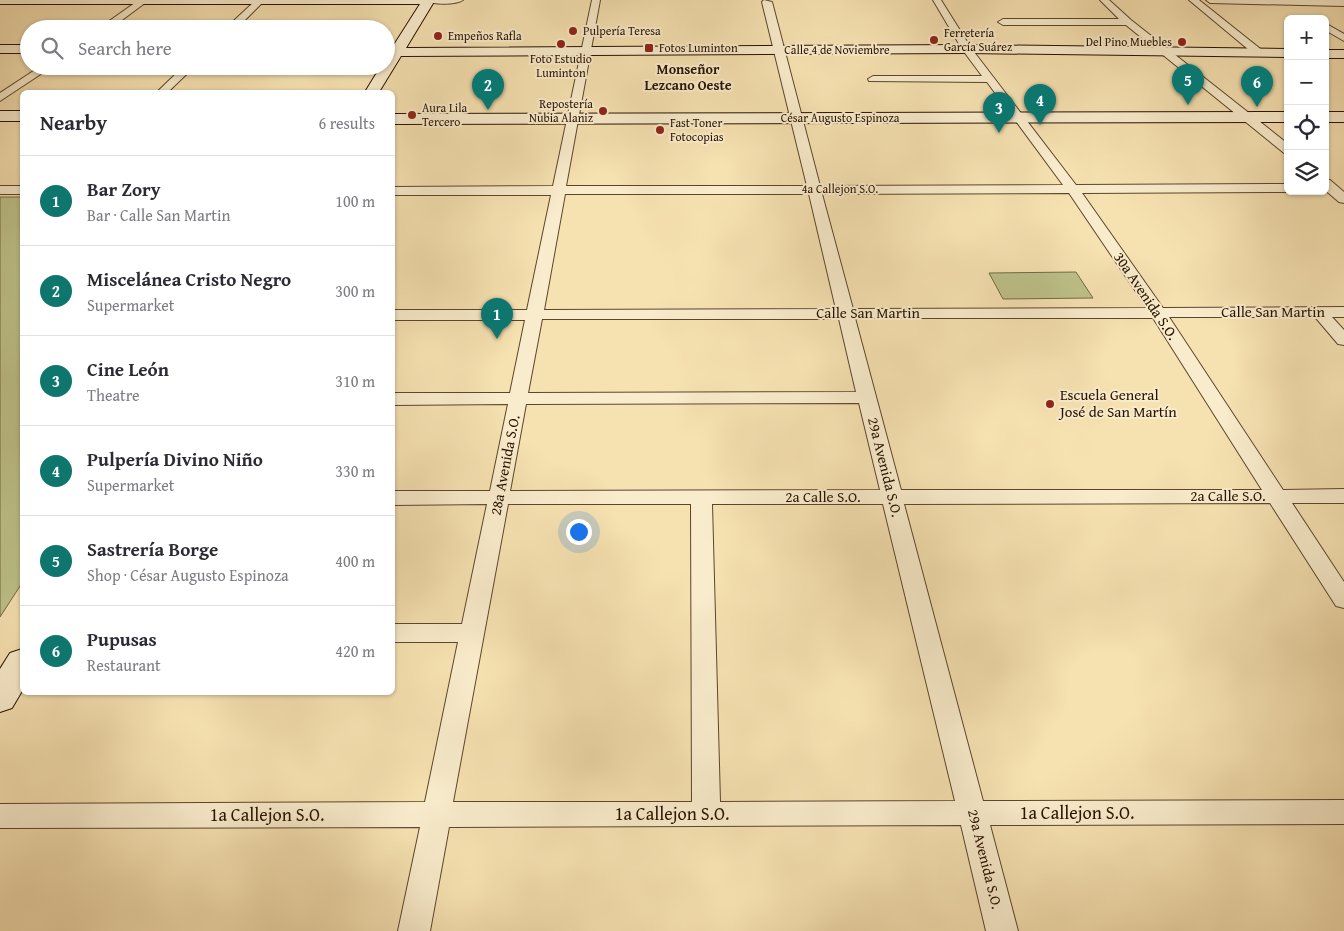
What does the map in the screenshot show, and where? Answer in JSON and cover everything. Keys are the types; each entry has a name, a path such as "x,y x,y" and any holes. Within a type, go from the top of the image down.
{"street":[{"path":"0,0 459,0"},
{"path":"117,20 145,0"},
{"path":"240,20 261,0"},
{"path":"395,48 429,0"},
{"name":"28a Avenida S.O.","path":"414,931 596,0"},
{"name":"30a Avenida S.O.","path":"937,0 967,49 1072,188 1157,312 1344,600"},
{"path":"1104,0 1128,22 1168,52 1284,147"},
{"path":"1193,0 1259,53"},
{"path":"1210,0 1344,3"},
{"path":"1284,1 1300,10"},
{"name":"29a Avenida S.O.","path":"767,2 1002,931"},
{"path":"1003,22 1128,22"},
{"path":"1329,29 1344,38"},
{"path":"0,49 20,49"},
{"name":"Calle 4 de Noviembre","path":"395,52 967,49 1284,53"},
{"path":"1329,54 1344,54"},
{"path":"0,98 34,75"},
{"path":"164,90 180,75"},
{"path":"373,90 380,75"},
{"path":"874,79 990,78"},
{"path":"0,116 20,116"},
{"name":"César Augusto Espinoza","path":"395,119 1284,117"},
{"path":"1329,117 1344,118"},
{"path":"1332,187 1344,199"},
{"name":"4a Callejon S.O.","path":"395,191 1284,188"},
{"path":"0,190 20,190"},
{"path":"1318,312 1344,340"},
{"name":"Calle San Martin","path":"395,315 1344,312"},
{"path":"395,399 867,397"},
{"name":"2a Calle S.O.","path":"395,498 1344,496"},
{"path":"700,497 706,814"},
{"path":"395,633 472,633"},
{"path":"0,698 20,665"},
{"name":"1a Callejon S.O.","path":"0,816 1344,812"}],"green space":[{"path":"0,197 20,197 20,586 0,617"},
{"path":"1076,272 1093,298 1003,299 989,273"}],"place":[{"name":"Pulpería Teresa","path":"573,31"},
{"name":"Empeños Rafla","path":"438,36"},
{"name":"Ferretería García Suárez","path":"934,40"},
{"name":"Del Pino Muebles","path":"1182,42"},
{"name":"Foto Estudio Luminton","path":"561,44"},
{"name":"Fotos Luminton","path":"649,48"},
{"name":"Sastrería Borge","path":"1188,105"},
{"name":"Pupusas","path":"1257,107"},
{"name":"Miscelánea Cristo Negro","path":"488,110"},
{"name":"Repostería Nubia Alaniz","path":"603,111"},
{"name":"Aura Lila Tercero","path":"412,115"},
{"name":"Pulpería Divino Niño","path":"1040,125"},
{"name":"Fast Toner Fotocopias","path":"660,130"},
{"name":"Cine León","path":"999,133"},
{"name":"Bar Zory","path":"497,339"},
{"name":"Escuela General José de San Martín","path":"1050,404"}],"district":[{"name":"Monseñor Lezcano Oeste","path":"688,78"}]}
